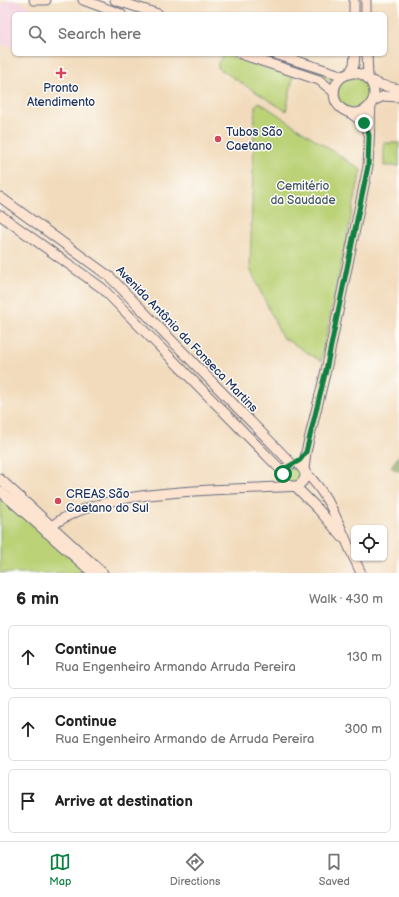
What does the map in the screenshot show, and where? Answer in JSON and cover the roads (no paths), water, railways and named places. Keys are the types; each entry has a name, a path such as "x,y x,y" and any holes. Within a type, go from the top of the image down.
{"street":[{"path":"34,0 46,0"},
{"path":"83,0 116,12"},
{"path":"354,0 354,12"},
{"path":"366,0 366,12"},
{"path":"117,1 125,12"},
{"path":"117,1 152,12"},
{"path":"247,56 319,80 334,92 338,104 364,123 369,135"},
{"path":"283,56 346,75 360,73 385,86 399,89"},
{"path":"48,530 65,517 77,511 145,495 293,486 304,481 306,452 325,373 368,166 369,135 374,90 369,79 367,56"},
{"path":"334,92 339,80 353,67 355,57"},
{"path":"348,112 361,111 372,102 384,96 399,97"},
{"name":"Avenida Antônio da Fonseca Martins","path":"0,197 110,276 293,464"},
{"name":"Avenida Antônio da Fonseca Martins","path":"0,215 102,288 283,473"},
{"path":"258,488 271,484 283,473 286,468 293,464 306,452"},
{"path":"293,464 300,465 319,486 331,516 351,551"},
{"path":"283,473 284,481 293,486 331,516"},
{"path":"0,480 48,530 93,573"},
{"path":"0,491 103,573"},
{"path":"355,561 361,573"}],"place":[{"name":"Pronto Atendimento","path":"61,73"},
{"name":"Tubos São Caetano","path":"218,139"},
{"name":"CREAS São Caetano do Sul","path":"58,501"}],"park label":[{"name":"Cemitério da Saudade","path":"303,193"}]}
